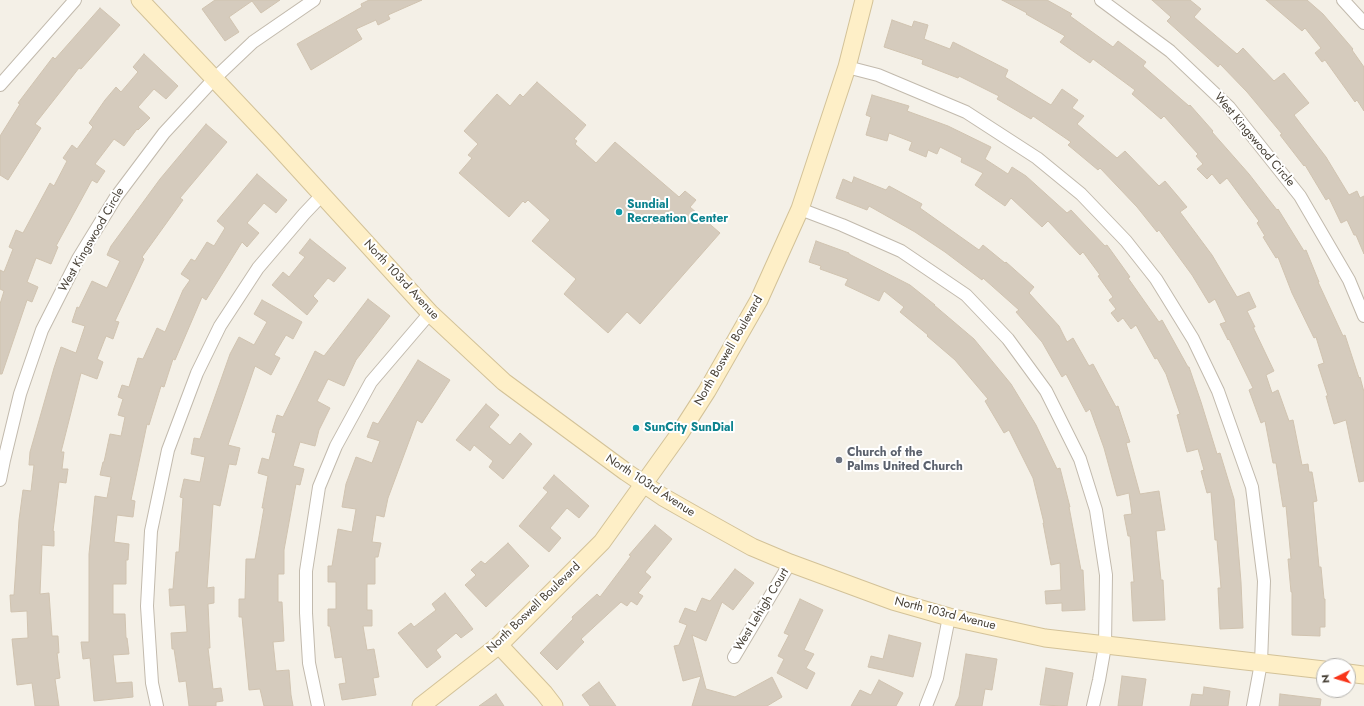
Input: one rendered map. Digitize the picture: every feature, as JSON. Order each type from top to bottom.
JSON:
[{"type":"street","points":[[0,85],[75,0]]},
{"type":"street","name":"North 103rd Avenue","points":[[140,0],[273,141],[430,313],[504,382],[620,468],[700,518],[752,547],[790,564],[893,601],[949,617],[1045,638],[1316,669]]},
{"type":"street","name":"West Kingswood Circle","points":[[0,480],[20,394],[42,330],[78,259],[116,196],[164,134],[214,79],[253,42],[314,0]]},
{"type":"street","name":"North Boswell Boulevard","points":[[421,706],[499,645],[602,542],[684,428],[726,359],[759,300],[800,209],[847,67],[864,0]]},
{"type":"street","name":"West Kingswood Circle","points":[[1101,0],[1170,51],[1229,107],[1300,196],[1349,280],[1364,316]]},
{"type":"street","points":[[1343,0],[1364,23]]},
{"type":"street","points":[[847,67],[878,75],[966,112],[1037,158],[1081,194],[1126,242],[1156,279],[1193,339],[1218,391],[1252,487],[1264,581],[1262,663],[1253,706]]},
{"type":"street","points":[[157,706],[152,683],[147,606],[151,531],[168,450],[197,372],[220,326],[258,268],[322,195]]},
{"type":"street","points":[[800,209],[842,225],[901,251],[966,295],[1008,339],[1046,391],[1080,459],[1096,510],[1106,575],[1105,646],[1093,706]]},
{"type":"street","points":[[318,706],[309,663],[306,613],[306,571],[319,487],[336,446],[371,382],[430,313]]},
{"type":"street","name":"West Lehigh Court","points":[[734,657],[790,564]]},
{"type":"street","points":[[926,706],[938,678],[949,617]]},
{"type":"street","points":[[499,645],[544,693],[554,706]]},
{"type":"building","points":[[215,0],[280,0],[261,13],[252,1],[229,17],[239,32],[225,41],[202,9]]},
{"type":"building","points":[[369,0],[422,0],[388,15],[390,19],[378,25],[376,20],[356,29],[362,39],[311,70],[297,44],[362,7],[361,4]]},
{"type":"building","points":[[1002,0],[1047,0],[1072,14],[1070,16],[1113,47],[1118,41],[1146,62],[1143,66],[1189,106],[1190,105],[1249,174],[1277,210],[1278,209],[1304,251],[1306,250],[1318,282],[1343,336],[1345,335],[1359,378],[1360,377],[1364,392],[1364,481],[1359,482],[1346,420],[1334,424],[1326,396],[1328,396],[1318,365],[1324,363],[1316,337],[1314,338],[1292,293],[1278,257],[1276,258],[1263,237],[1265,236],[1257,223],[1259,221],[1227,178],[1220,184],[1212,174],[1207,179],[1197,169],[1203,164],[1196,156],[1198,154],[1164,116],[1161,119],[1132,94],[1135,90],[1093,59],[1090,63],[1060,42],[1065,36]]},
{"type":"building","points":[[1152,0],[1190,0],[1201,9],[1194,17],[1237,54],[1243,48],[1274,81],[1284,73],[1309,103],[1294,115],[1326,157],[1349,195],[1357,191],[1360,198],[1364,196],[1364,254],[1356,235],[1354,235],[1347,220],[1341,223],[1329,198],[1326,200],[1305,165],[1304,166],[1280,135],[1282,134],[1247,92],[1220,64],[1218,67],[1167,21],[1171,17]]},
{"type":"building","points":[[1266,0],[1307,0],[1323,14],[1353,49],[1352,50],[1364,67],[1364,111],[1357,100],[1355,102],[1325,60],[1322,62],[1315,53],[1321,48],[1305,28],[1302,31]]},
{"type":"building","points":[[100,8],[120,25],[81,69],[79,68],[35,124],[41,128],[8,180],[0,175],[0,136],[20,104],[18,103],[53,57],[55,59]]},
{"type":"building","points":[[892,20],[912,27],[914,21],[928,25],[924,39],[950,49],[953,42],[1008,70],[1005,77],[1051,105],[1062,89],[1078,100],[1072,108],[1084,116],[1077,124],[1117,158],[1125,151],[1159,186],[1165,181],[1187,207],[1180,212],[1212,255],[1237,297],[1249,292],[1256,307],[1247,311],[1274,371],[1266,375],[1272,393],[1278,390],[1289,421],[1293,420],[1302,465],[1308,464],[1309,472],[1312,472],[1317,501],[1313,502],[1319,567],[1321,567],[1325,599],[1325,627],[1320,627],[1320,636],[1292,635],[1292,592],[1288,559],[1291,559],[1286,506],[1283,507],[1276,463],[1273,463],[1265,421],[1261,423],[1249,390],[1253,388],[1220,324],[1226,322],[1215,299],[1209,303],[1192,275],[1159,230],[1157,232],[1137,207],[1100,168],[1098,170],[1068,145],[1071,142],[1033,116],[1031,119],[997,99],[999,96],[959,76],[958,78],[922,64],[923,60],[884,47]]},
{"type":"building","points":[[144,54],[178,86],[166,99],[154,89],[138,107],[150,118],[138,130],[137,129],[124,146],[114,139],[95,164],[105,171],[97,183],[92,180],[56,246],[58,247],[51,264],[36,258],[27,282],[38,287],[32,302],[27,300],[2,374],[0,374],[0,304],[4,291],[0,289],[0,270],[4,272],[13,249],[9,247],[16,230],[23,233],[50,183],[54,186],[67,161],[63,158],[72,145],[77,149],[93,127],[89,123],[116,87],[121,92],[138,72],[133,67]]},
{"type":"building","name":"Sundial Recreation Center","points":[[537,82],[586,125],[574,139],[577,141],[575,144],[596,163],[615,142],[679,197],[685,191],[696,200],[690,207],[720,233],[640,324],[627,312],[608,333],[564,294],[576,279],[532,241],[550,220],[528,200],[525,203],[523,201],[509,217],[459,173],[472,158],[468,155],[478,144],[464,131],[497,94],[510,106],[520,94],[523,97]]},
{"type":"building","points":[[872,95],[909,106],[907,111],[948,126],[991,147],[985,159],[1008,174],[1012,167],[1026,176],[1067,213],[1071,210],[1105,246],[1107,245],[1159,322],[1162,320],[1189,367],[1217,454],[1220,453],[1234,499],[1241,582],[1243,628],[1220,629],[1218,588],[1221,588],[1211,492],[1207,493],[1201,471],[1204,470],[1198,449],[1187,452],[1177,415],[1180,414],[1166,374],[1157,358],[1155,359],[1136,325],[1131,329],[1123,318],[1118,322],[1111,313],[1116,309],[1109,300],[1113,297],[1098,276],[1100,275],[1083,252],[1080,255],[1048,221],[1042,227],[1011,198],[1005,206],[975,185],[983,173],[961,162],[962,158],[940,147],[937,154],[928,150],[926,157],[909,150],[912,142],[889,133],[887,141],[866,135],[871,117],[866,115]]},
{"type":"building","points":[[206,124],[227,142],[180,198],[183,200],[142,257],[144,259],[115,321],[119,322],[113,339],[106,336],[97,359],[103,362],[97,379],[81,373],[61,452],[64,452],[62,469],[68,469],[66,483],[59,482],[53,531],[54,546],[42,545],[40,594],[49,593],[52,636],[58,636],[59,653],[57,653],[60,678],[55,679],[59,706],[35,706],[32,683],[17,685],[12,639],[28,638],[27,611],[11,612],[10,595],[14,595],[19,520],[23,490],[31,491],[34,465],[29,465],[30,452],[54,368],[61,347],[76,353],[85,326],[72,322],[77,307],[79,308],[92,281],[107,288],[120,261],[107,255],[111,246],[160,179]]},
{"type":"building","points":[[257,174],[287,200],[276,213],[264,203],[247,223],[259,233],[247,247],[242,242],[206,300],[202,297],[175,360],[173,359],[164,387],[161,386],[149,425],[147,424],[131,500],[135,501],[133,517],[117,515],[114,542],[129,544],[128,560],[126,560],[126,584],[113,584],[113,614],[125,614],[126,638],[129,654],[113,655],[116,683],[132,682],[133,697],[94,701],[90,658],[83,659],[81,642],[89,642],[89,554],[95,496],[107,498],[111,477],[100,475],[110,434],[121,436],[125,417],[118,415],[123,399],[118,397],[122,385],[129,387],[138,358],[143,359],[157,328],[165,332],[183,290],[190,280],[181,274],[191,259],[195,261],[207,242],[214,246],[225,228],[217,221]]},
{"type":"building","points":[[854,177],[886,190],[889,186],[922,204],[920,208],[979,250],[983,245],[1005,263],[1006,262],[1034,287],[1029,293],[1059,326],[1067,342],[1073,338],[1089,366],[1093,364],[1116,407],[1118,406],[1130,442],[1126,443],[1140,494],[1159,491],[1165,530],[1156,531],[1161,580],[1163,580],[1165,620],[1133,621],[1131,582],[1134,582],[1130,536],[1128,536],[1124,515],[1132,514],[1129,493],[1117,496],[1104,448],[1090,409],[1086,412],[1066,374],[1062,377],[1042,342],[1016,312],[1019,310],[983,278],[982,280],[945,252],[915,232],[869,206],[867,210],[836,198],[843,179],[852,183]]},
{"type":"building","points":[[310,239],[346,268],[334,282],[328,278],[313,296],[318,301],[307,315],[272,285],[283,272],[289,277],[305,257],[299,253]]},
{"type":"building","points":[[816,241],[849,253],[910,285],[974,339],[1011,384],[1036,425],[1057,469],[1060,468],[1070,507],[1081,570],[1083,570],[1085,610],[1062,611],[1062,603],[1046,604],[1045,591],[1061,590],[1060,563],[1051,565],[1044,523],[1033,478],[1009,430],[1004,433],[985,401],[988,399],[955,360],[900,312],[904,307],[884,291],[879,301],[845,285],[848,279],[820,269],[821,266],[809,262]]},
{"type":"building","points":[[368,299],[390,316],[356,360],[344,386],[328,379],[317,401],[330,408],[319,430],[315,446],[300,442],[293,466],[304,469],[300,485],[296,484],[284,550],[284,574],[278,574],[278,602],[282,602],[284,641],[273,642],[276,671],[289,670],[293,706],[264,706],[260,689],[249,690],[242,617],[239,617],[239,599],[245,599],[246,559],[255,559],[264,508],[262,508],[268,476],[258,473],[262,458],[269,460],[276,433],[272,432],[277,415],[283,417],[315,351],[324,356]]},
{"type":"building","points":[[262,300],[302,322],[293,339],[286,335],[274,355],[280,358],[271,375],[255,366],[228,445],[240,448],[236,465],[229,464],[220,506],[213,504],[207,588],[214,587],[214,603],[208,604],[210,648],[208,648],[213,689],[221,688],[223,701],[216,702],[216,706],[189,706],[186,681],[179,682],[174,649],[172,649],[171,633],[187,632],[185,605],[170,606],[169,589],[173,589],[176,552],[179,552],[183,498],[180,497],[184,479],[200,482],[205,457],[191,454],[194,438],[200,439],[230,354],[239,337],[254,345],[267,322],[254,314]]},
{"type":"building","points":[[418,360],[450,380],[422,423],[417,420],[388,498],[384,517],[376,515],[372,542],[381,543],[378,557],[375,557],[375,584],[367,584],[367,610],[372,610],[372,626],[363,626],[367,650],[374,649],[379,677],[373,678],[376,695],[342,700],[339,684],[346,683],[342,657],[335,658],[330,626],[328,626],[328,609],[336,609],[336,582],[328,582],[328,566],[332,566],[338,529],[352,532],[356,509],[342,507],[346,484],[356,457],[372,463],[380,441],[367,437],[373,422],[378,424]]},
{"type":"building","points":[[486,404],[499,415],[489,427],[510,445],[520,433],[532,444],[503,479],[489,467],[493,461],[474,445],[470,451],[456,440]]},
{"type":"building","points":[[554,475],[589,506],[579,518],[567,508],[550,528],[561,538],[549,552],[519,526],[548,492],[543,488]]},
{"type":"building","points":[[655,525],[672,539],[645,572],[651,577],[638,593],[643,596],[637,605],[631,601],[627,606],[621,602],[581,639],[584,642],[557,670],[540,653],[573,619],[572,617],[597,594],[600,597],[631,556],[629,555]]},
{"type":"building","points":[[508,543],[529,566],[486,607],[465,585],[476,575],[471,570],[481,561],[485,564]]},
{"type":"building","points":[[735,569],[754,583],[733,610],[722,602],[706,641],[692,635],[706,689],[735,697],[772,677],[782,697],[767,706],[692,706],[701,676],[683,681],[674,646],[679,645],[687,625],[679,622],[685,608],[696,612],[702,598],[710,601]]},
{"type":"building","points":[[445,593],[473,629],[461,638],[456,633],[436,650],[441,657],[427,668],[398,633],[411,623],[414,627],[436,610],[432,604]]},
{"type":"building","points":[[800,599],[823,610],[804,650],[814,654],[806,668],[815,673],[807,689],[777,673],[784,659],[778,656],[789,635],[784,633]]},
{"type":"building","points":[[889,635],[921,643],[913,677],[868,667],[871,656],[883,659]]},
{"type":"building","points":[[966,654],[997,659],[992,690],[985,689],[982,706],[955,706],[959,697]]},
{"type":"building","points":[[1046,668],[1073,673],[1067,706],[1040,705]]},
{"type":"building","points":[[1122,676],[1146,679],[1142,706],[1118,706]]},
{"type":"building","points":[[879,680],[903,693],[896,706],[851,706],[860,690],[871,695]]},
{"type":"building","points":[[599,682],[616,706],[590,706],[582,695]]},
{"type":"building","points":[[1204,687],[1230,691],[1228,706],[1190,706],[1192,694],[1203,695]]},
{"type":"building","points":[[496,694],[504,706],[479,706]]},
{"type":"building","points":[[1280,694],[1321,699],[1320,706],[1279,706]]},
{"type":"place","name":"Sundial Recreation Center","points":[[619,212]]},
{"type":"place","name":"SunCity SunDial","points":[[636,428]]},
{"type":"place","name":"Church of the Palms United Church","points":[[839,460]]}]
